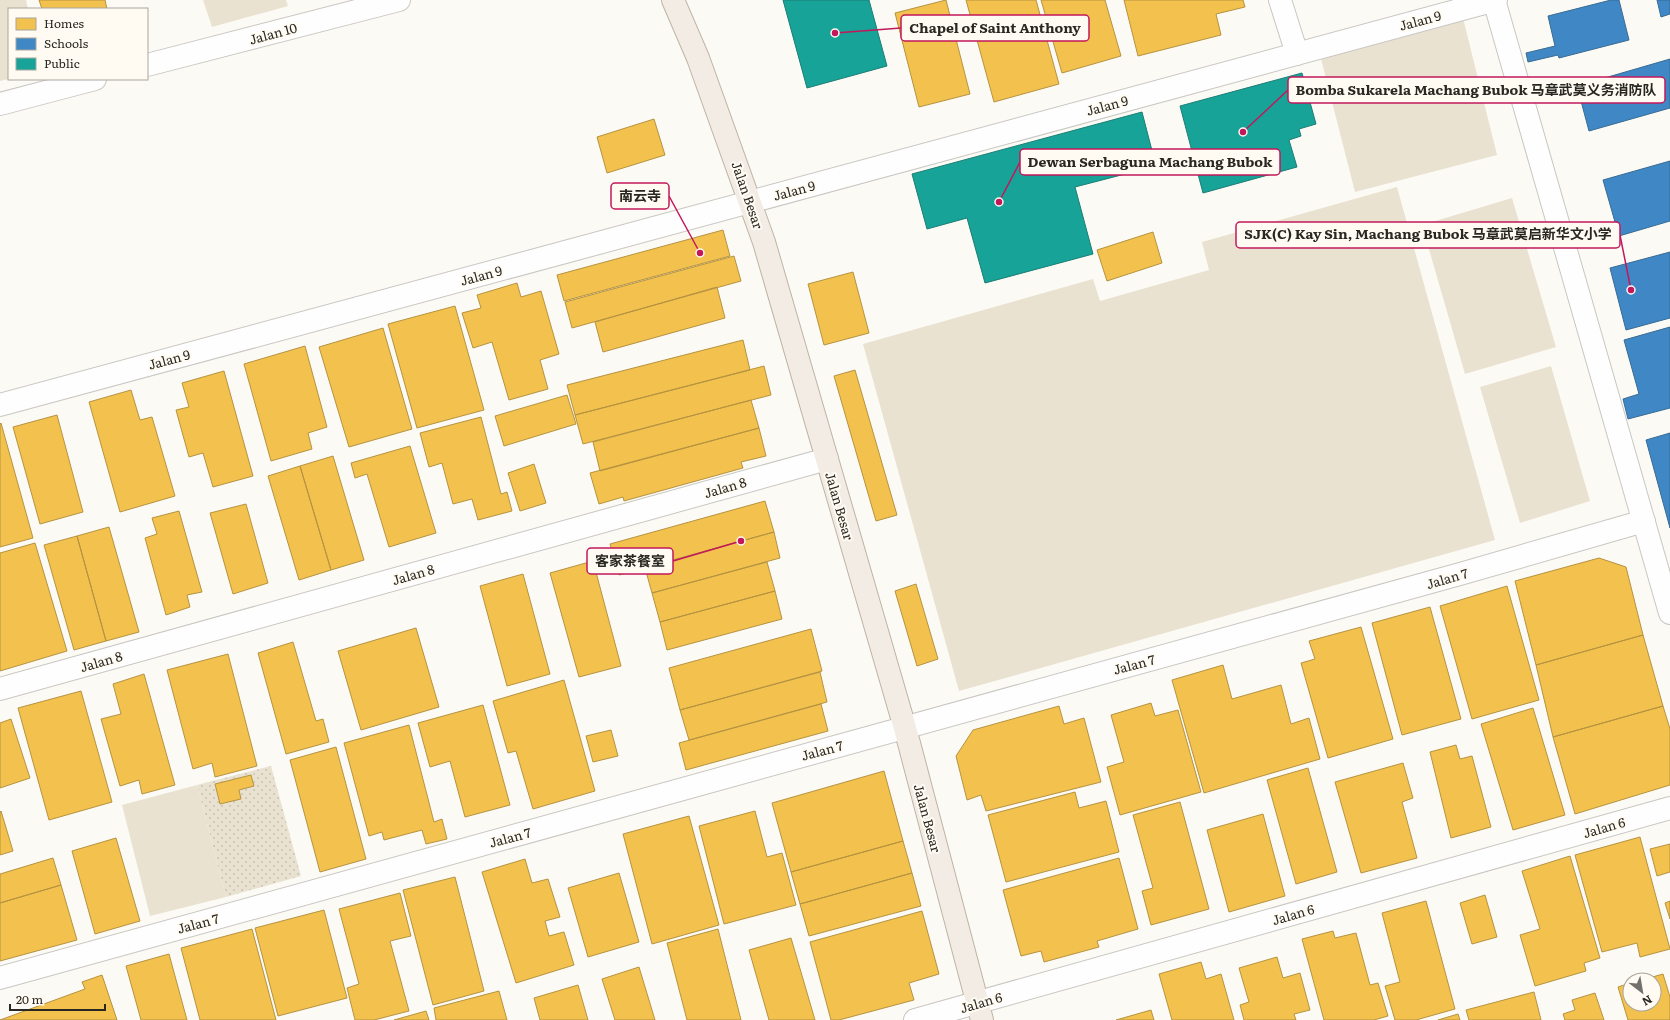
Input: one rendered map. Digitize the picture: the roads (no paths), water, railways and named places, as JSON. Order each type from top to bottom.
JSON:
[{"type":"main road","name":"Jalan Besar","points":[[673,0],[698,58],[751,202],[764,242],[905,728],[980,1011]]},
{"type":"street","name":"Jalan 10","points":[[148,66],[399,0]]},
{"type":"street","points":[[1280,0],[1296,54]]},
{"type":"street","name":"Jalan 9","points":[[0,405],[1495,0]]},
{"type":"street","points":[[1495,0],[1670,612]]},
{"type":"street","points":[[0,104],[91,80]]},
{"type":"street","name":"Jalan 8","points":[[0,689],[827,459]]},
{"type":"street","name":"Jalan 7","points":[[0,978],[1460,574],[1644,521]]},
{"type":"street","name":"Jalan 6","points":[[915,1020],[980,1011],[1670,808]]},
{"type":"place","name":"Chapel of Saint Anthony","points":[[835,33]]},
{"type":"place","name":"Bomba Sukarela Machang Bubok 马章武莫义务消防队","points":[[1243,132]]},
{"type":"place","name":"Dewan Serbaguna Machang Bubok","points":[[999,202]]},
{"type":"place","name":"南云寺","points":[[700,253]]},
{"type":"place","name":"SJK(C) Kay Sin, Machang Bubok 马章武莫启新华文小学","points":[[1631,290]]},
{"type":"place","name":"客家茶餐室","points":[[741,541]]}]
